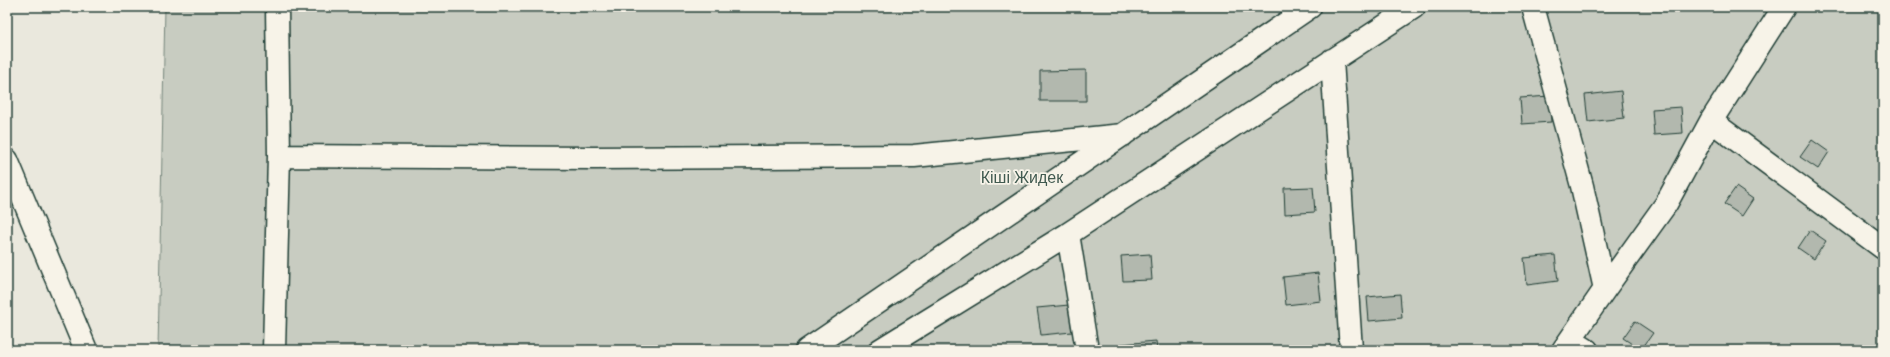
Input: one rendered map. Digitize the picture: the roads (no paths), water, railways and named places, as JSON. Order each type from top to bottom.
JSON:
[{"type":"street","points":[[274,350],[279,156],[278,7]]},
{"type":"street","points":[[807,350],[1310,7]]},
{"type":"street","points":[[880,350],[1068,234],[1414,7]]},
{"type":"street","points":[[1533,7],[1582,186],[1605,288]]},
{"type":"street","points":[[1574,347],[1605,288],[1666,204],[1711,121],[1784,7]]},
{"type":"street","points":[[1332,60],[1351,350]]},
{"type":"street","points":[[1711,121],[1883,248]]},
{"type":"street","points":[[279,156],[593,158],[914,156],[1123,135]]},
{"type":"street","points":[[7,160],[86,350]]},
{"type":"street","points":[[1068,234],[1087,350]]},
{"type":"park label","name":"Кіші Жидек","points":[[1022,178]]}]
